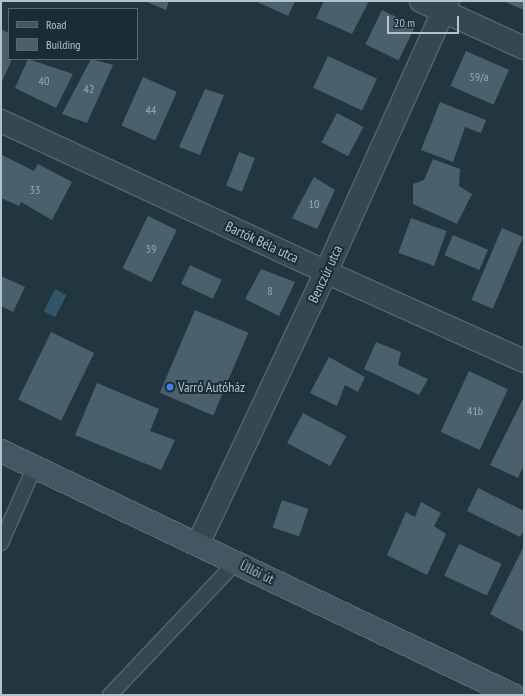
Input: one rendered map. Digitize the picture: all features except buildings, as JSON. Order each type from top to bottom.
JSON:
[{"type":"main road","name":"Üllői út","points":[[1,451],[513,695]]},
{"type":"street","points":[[421,1],[446,6],[524,48]]},
{"type":"street","name":"Benczúr utca","points":[[198,544],[326,272],[446,6]]},
{"type":"street","name":"Bartók Béla utca","points":[[1,121],[326,272],[524,361]]},
{"type":"lane","points":[[1,543],[35,466]]},
{"type":"lane","points":[[110,695],[236,562]]},
{"type":"water","points":[[55,289],[67,295],[55,317],[44,311]]},
{"type":"place","name":"Varró Autóház","points":[[170,387]]}]
